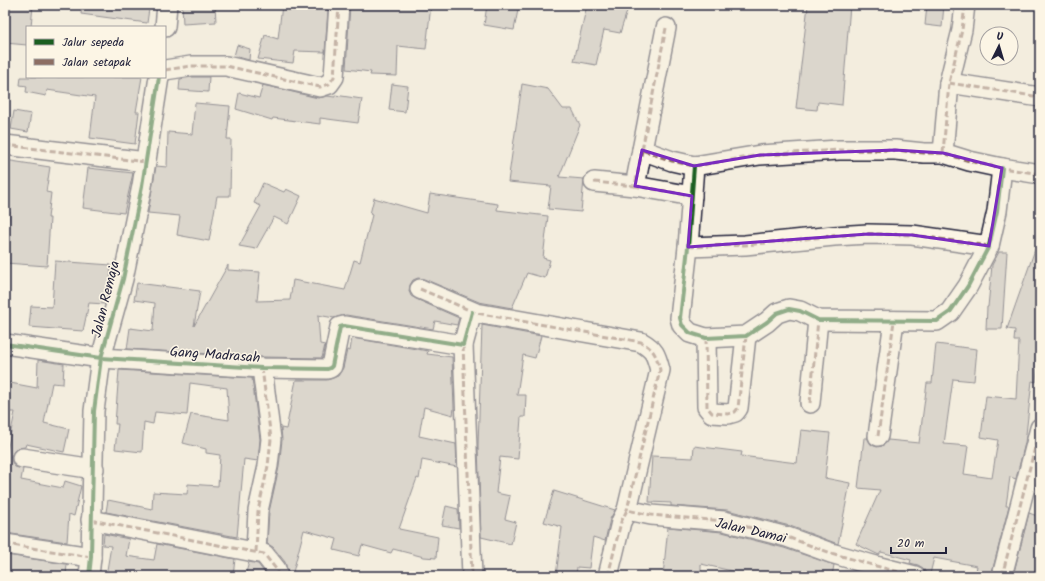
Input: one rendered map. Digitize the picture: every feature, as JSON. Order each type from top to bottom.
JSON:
[{"type":"street","points":[[165,26],[168,5]]},
{"type":"street","points":[[166,70],[192,66],[226,66],[320,87],[329,84],[334,77],[339,5]]},
{"type":"street","points":[[943,153],[949,83],[962,30],[965,5]]},
{"type":"street","points":[[635,186],[666,28]]},
{"type":"street","name":"Jalan Remaja","points":[[89,576],[94,469],[94,412],[101,358],[123,279],[142,186],[159,78]]},
{"type":"street","points":[[949,83],[1040,97]]},
{"type":"street","points":[[5,145],[146,162]]},
{"type":"street","points":[[642,150],[672,161],[694,166],[760,155],[838,150],[895,150],[943,153],[969,161],[1040,174]]},
{"type":"street","points":[[694,166],[688,247],[680,318],[682,326],[690,333],[706,338],[746,336],[767,322],[777,313],[788,309],[800,311],[818,320],[937,321],[950,312],[968,286],[989,246],[997,211],[1002,168]]},
{"type":"street","points":[[594,182],[635,186],[692,196]]},
{"type":"street","points":[[688,247],[745,245],[868,234],[912,235],[989,246]]},
{"type":"street","points":[[420,289],[472,312],[642,342],[652,348],[660,370],[627,510],[622,522],[608,576]]},
{"type":"street","points":[[472,312],[463,344],[472,576]]},
{"type":"street","points":[[810,403],[818,320]]},
{"type":"street","points":[[878,436],[894,321]]},
{"type":"street","name":"Gang Madrasah","points":[[5,344],[101,358],[262,368],[327,369],[332,366],[339,329],[340,327],[344,326],[463,344]]},
{"type":"street","points":[[706,338],[706,407],[712,413],[728,414],[735,412],[738,408],[746,336]]},
{"type":"street","points":[[256,552],[258,511],[268,466],[271,439],[262,368]]},
{"type":"street","points":[[1002,576],[1040,428]]},
{"type":"street","points":[[22,458],[94,469]]},
{"type":"street","name":"Jalan Damai","points":[[627,510],[651,515],[724,521],[787,537],[831,553],[916,576]]},
{"type":"street","points":[[91,520],[264,554],[276,569],[278,576]]},
{"type":"street","points":[[5,544],[91,556]]},
{"type":"highlighted area","points":[[642,150],[694,166],[760,155],[895,150],[943,153],[1002,168],[989,246],[912,235],[868,234],[688,247],[692,196],[635,186]]},
{"type":"building","points":[[5,5],[33,5],[31,26],[26,26],[26,45],[5,43]]},
{"type":"building","points":[[82,5],[118,5],[149,9],[147,23],[81,14]]},
{"type":"building","points":[[182,5],[215,5],[216,22],[183,24]]},
{"type":"building","points":[[282,5],[302,5],[302,7],[328,9],[325,52],[295,51],[293,63],[258,59],[265,35],[278,39]]},
{"type":"building","points":[[350,5],[431,5],[426,49],[398,46],[397,76],[370,75],[371,72],[346,69]]},
{"type":"building","points":[[487,5],[519,5],[514,30],[484,25]]},
{"type":"building","points":[[587,5],[629,5],[620,33],[604,30],[596,65],[574,61]]},
{"type":"building","points":[[808,5],[850,5],[842,105],[818,102],[817,110],[796,108]]},
{"type":"building","points":[[927,5],[944,5],[942,27],[925,25]]},
{"type":"building","points":[[237,45],[250,49],[249,60],[234,56]]},
{"type":"building","points":[[21,77],[142,78],[136,112],[139,112],[135,144],[90,138],[95,97],[47,90],[46,96],[26,92],[27,86],[20,85]]},
{"type":"building","points":[[209,77],[208,92],[179,90],[180,79]]},
{"type":"building","points":[[392,84],[408,86],[405,112],[389,110]]},
{"type":"building","points":[[522,84],[548,89],[563,109],[572,109],[580,125],[559,177],[584,179],[581,212],[548,209],[551,186],[508,182]]},
{"type":"building","points":[[263,85],[318,98],[327,96],[335,97],[335,95],[362,99],[358,123],[320,118],[320,124],[273,118],[272,120],[236,109],[239,93],[259,98]]},
{"type":"building","points":[[195,103],[230,106],[227,139],[231,139],[230,196],[217,196],[209,241],[177,235],[180,216],[148,213],[156,166],[167,167],[168,132],[192,134]]},
{"type":"building","points":[[14,111],[31,114],[28,132],[11,129]]},
{"type":"building","points":[[5,160],[50,167],[46,192],[51,193],[48,218],[50,218],[47,266],[5,263],[5,244],[7,244],[10,212],[5,211]]},
{"type":"building","points":[[88,168],[133,173],[124,213],[83,208]]},
{"type":"building","points":[[263,183],[284,192],[286,189],[301,196],[288,224],[274,217],[256,249],[239,246],[261,206],[254,203]]},
{"type":"building","points":[[430,194],[498,204],[497,210],[548,216],[543,258],[550,260],[545,278],[527,273],[512,308],[479,302],[424,279],[418,278],[413,280],[410,285],[409,291],[411,296],[459,318],[457,325],[435,321],[433,329],[346,315],[334,318],[318,315],[320,344],[325,345],[322,358],[262,357],[127,349],[130,328],[153,331],[155,303],[134,300],[137,283],[200,291],[194,326],[228,265],[228,270],[260,272],[257,301],[290,300],[293,280],[345,290],[354,260],[360,262],[372,215],[370,214],[374,198],[427,213]]},
{"type":"building","points":[[1038,241],[1040,242],[1040,369],[1037,369],[1036,382],[1032,381],[1025,443],[1016,479],[1010,477],[1006,506],[1009,506],[991,576],[975,576],[977,566],[934,558],[930,574],[926,573],[923,568],[918,565],[910,563],[911,560],[881,552],[879,555],[856,544],[880,490],[858,488],[864,438],[868,438],[871,444],[877,447],[882,446],[888,440],[919,443],[927,383],[932,383],[936,344],[977,349],[974,381],[953,379],[944,444],[968,446],[964,474],[992,478],[998,440],[981,437],[986,396],[1016,399],[1019,341],[1014,341],[1015,330],[1007,329]]},
{"type":"building","points":[[999,252],[1007,252],[1002,329],[986,329],[992,265]]},
{"type":"building","points":[[55,261],[111,265],[110,285],[105,304],[89,303],[83,331],[29,327],[31,306],[52,307]]},
{"type":"building","points":[[482,325],[541,336],[535,358],[523,355],[517,395],[526,395],[525,417],[521,417],[518,459],[500,457],[496,493],[510,496],[505,519],[516,522],[511,544],[481,537],[478,446]]},
{"type":"building","points":[[352,338],[428,351],[427,354],[452,357],[453,415],[424,407],[419,436],[456,444],[457,467],[422,460],[419,479],[417,478],[399,529],[438,537],[436,558],[424,557],[393,549],[391,553],[362,545],[359,556],[334,550],[337,539],[304,530],[292,576],[289,576],[285,562],[273,547],[267,544],[269,512],[279,467],[282,440],[281,428],[286,429],[296,380],[327,380],[338,376],[343,368],[347,350],[350,351]]},
{"type":"building","points":[[38,360],[64,364],[63,384],[52,383],[44,423],[69,429],[64,452],[26,444],[25,447],[18,448],[14,451],[11,456],[15,467],[23,469],[21,480],[63,488],[65,481],[81,486],[74,516],[69,514],[67,542],[5,533],[5,461],[15,412],[5,412],[5,382],[37,388]]},
{"type":"building","points":[[119,370],[252,378],[260,439],[258,461],[244,459],[237,537],[106,512],[108,500],[152,509],[153,492],[187,494],[188,484],[218,486],[220,455],[206,453],[206,449],[183,443],[191,414],[229,420],[227,388],[190,383],[187,415],[155,412],[153,424],[144,422],[142,452],[115,449],[118,424],[115,424]]},
{"type":"building","points":[[801,430],[830,433],[825,478],[850,483],[838,544],[790,526],[727,510],[671,506],[671,503],[649,502],[652,456],[693,458],[694,446],[742,452],[741,456],[797,463]]},
{"type":"building","points":[[554,491],[615,510],[610,519],[605,541],[593,537],[589,568],[577,567],[576,576],[556,576],[562,527],[544,522]]},
{"type":"building","points":[[446,506],[458,509],[459,528],[442,525]]},
{"type":"building","points":[[1029,513],[1040,517],[1040,576],[1013,576]]},
{"type":"building","points":[[668,527],[722,532],[784,548],[834,565],[832,576],[731,576],[732,571],[701,564],[701,576],[663,576]]},
{"type":"building","points":[[104,534],[129,539],[126,556],[154,560],[157,544],[235,559],[233,576],[106,576],[111,546],[103,545]]},
{"type":"building","points":[[7,555],[67,564],[66,576],[5,576]]},
{"type":"building","points":[[249,562],[258,564],[267,576],[245,576]]},
{"type":"marked path","points":[[166,70],[191,66],[226,66],[320,87],[329,84],[334,77],[339,5]]},
{"type":"marked path","points":[[943,153],[949,83],[962,30],[965,5]]},
{"type":"marked path","points":[[666,28],[642,150],[672,161],[694,166],[760,155],[839,150],[895,150],[943,153],[969,161],[1040,174]]},
{"type":"marked path","points":[[949,83],[1040,97]]},
{"type":"marked path","points":[[5,145],[146,162]]},
{"type":"marked path","points":[[642,150],[635,186],[692,196]]},
{"type":"marked path","points":[[594,182],[635,186]]},
{"type":"marked path","points":[[688,247],[745,245],[868,234],[912,235],[989,246]]},
{"type":"marked path","points":[[420,289],[476,313],[641,342],[652,350],[660,370],[627,510]]},
{"type":"marked path","points":[[810,403],[818,320]]},
{"type":"marked path","points":[[878,436],[894,321]]},
{"type":"marked path","points":[[706,338],[707,407],[712,413],[728,414],[735,412],[738,408],[746,336]]},
{"type":"marked path","points":[[463,345],[472,576]]},
{"type":"marked path","points":[[256,552],[258,511],[268,466],[271,439],[262,368]]},
{"type":"marked path","points":[[1002,576],[1040,428]]},
{"type":"marked path","points":[[608,576],[621,522],[627,510],[651,515],[724,521],[787,537],[831,553],[915,576]]},
{"type":"marked path","points":[[91,520],[264,554],[276,569],[278,576]]},
{"type":"marked path","points":[[5,544],[91,557]]},
{"type":"cycle path","points":[[89,576],[91,557],[94,411],[101,358],[123,279],[142,186],[159,78]]},
{"type":"cycle path","points":[[694,166],[688,247],[680,318],[682,325],[690,333],[706,338],[746,336],[767,322],[777,313],[789,309],[800,311],[818,320],[937,321],[950,312],[968,286],[989,246],[997,211],[1002,168]]},
{"type":"cycle path","points":[[5,344],[101,358],[262,368],[327,369],[332,366],[340,327],[344,326],[463,345],[472,312]]}]
